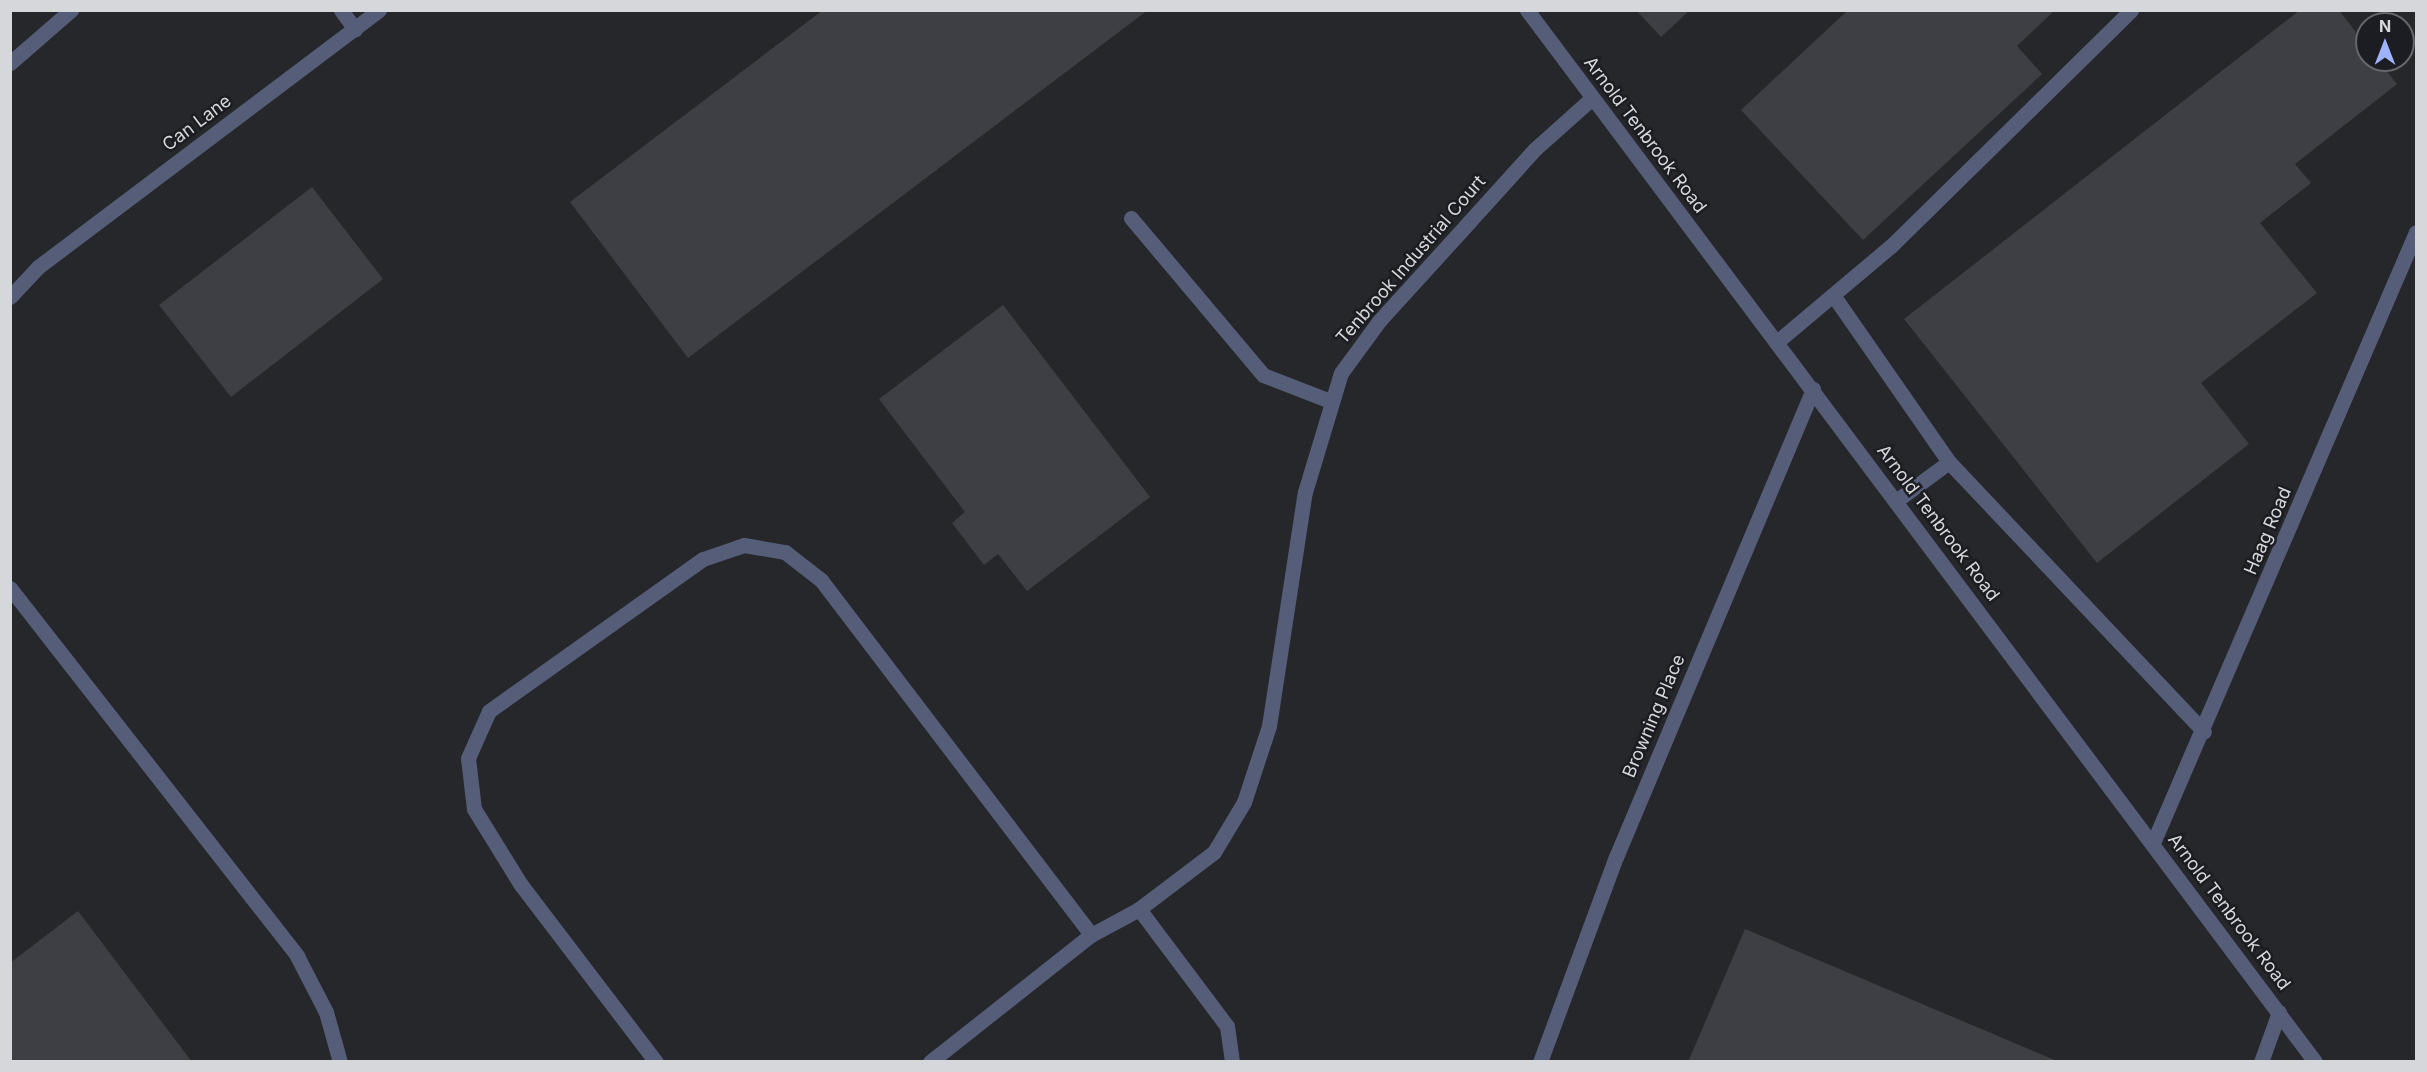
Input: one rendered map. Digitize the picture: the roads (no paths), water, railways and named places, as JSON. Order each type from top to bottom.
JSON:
[{"type":"street","points":[[10,63],[71,10]]},
{"type":"street","points":[[341,10],[355,29]]},
{"type":"street","name":"Can Lane","points":[[10,297],[38,267],[379,10]]},
{"type":"street","name":"Arnold Tenbrook Road","points":[[1527,10],[1814,389],[2315,1062]]},
{"type":"street","points":[[1778,341],[1891,246],[2131,10]]},
{"type":"street","name":"Tenbrook Industrial Court","points":[[930,1062],[1091,935],[1139,909],[1214,852],[1244,802],[1269,726],[1305,492],[1330,401],[1341,373],[1379,321],[1535,149],[1592,98]]},
{"type":"street","points":[[1131,218],[1263,375],[1330,401]]},
{"type":"street","name":"Haag Road","points":[[2153,843],[2204,732],[2416,232]]},
{"type":"street","points":[[1833,295],[1949,462],[2204,732]]},
{"type":"street","name":"Browning Place","points":[[1540,1062],[1616,857],[1814,389]]},
{"type":"street","points":[[1896,501],[1949,462]]},
{"type":"street","points":[[657,1062],[521,885],[474,809],[468,758],[489,711],[703,558],[744,545],[785,552],[821,580],[1091,935]]},
{"type":"street","points":[[10,588],[297,956],[326,1012],[339,1062]]},
{"type":"street","points":[[1139,909],[1205,990],[1227,1026],[1232,1062]]},
{"type":"street","points":[[2261,1062],[2279,1012]]}]
